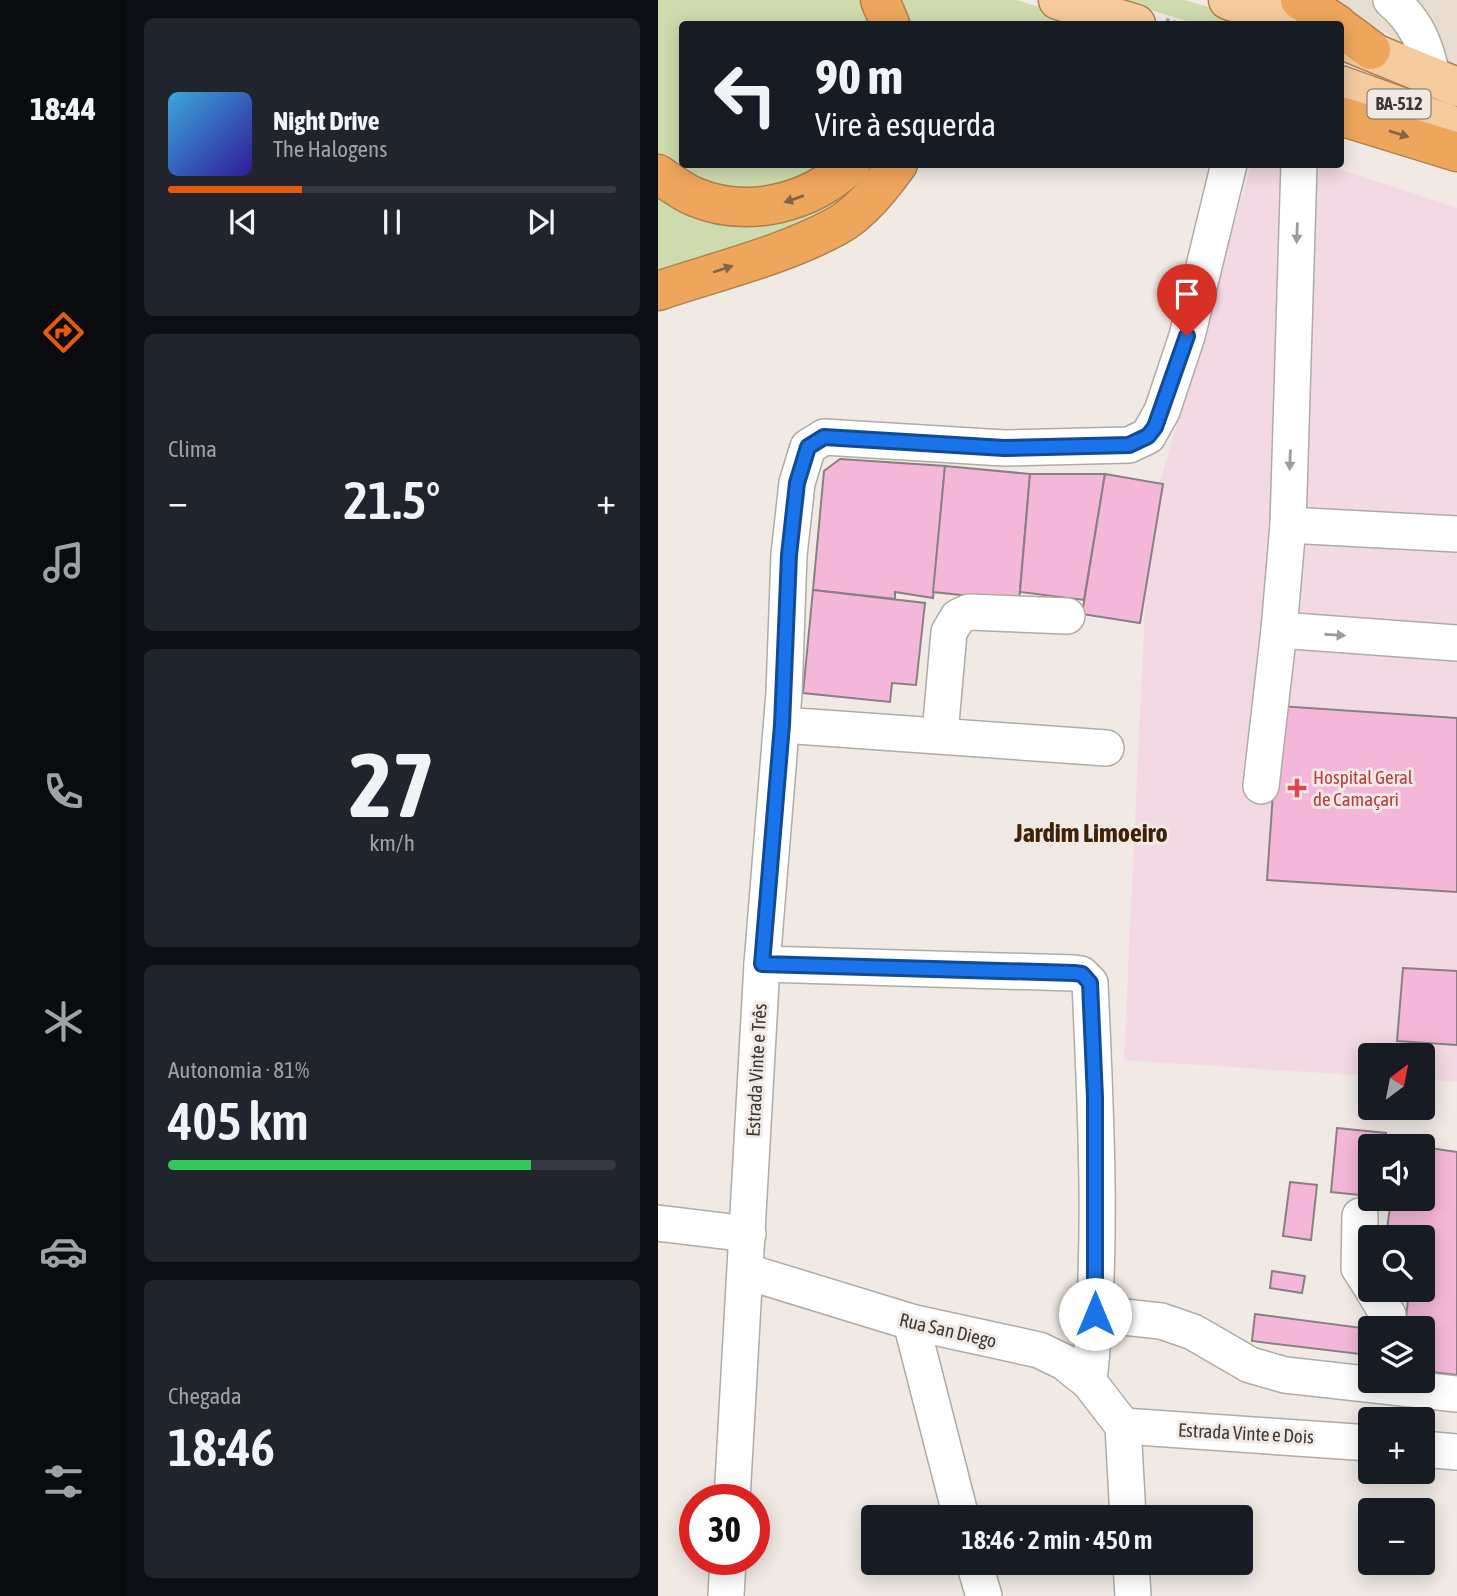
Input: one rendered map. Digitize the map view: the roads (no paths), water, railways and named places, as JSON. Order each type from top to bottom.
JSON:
[{"type":"highway","points":[[880,0],[889,21]]},
{"type":"highway","points":[[1300,0],[1331,21]]},
{"type":"highway","points":[[1344,117],[1457,152]]},
{"type":"highway","points":[[658,174],[695,197],[735,207],[780,204],[817,191],[846,168]]},
{"type":"highway","points":[[658,291],[788,247],[839,225],[881,187],[895,168]]},
{"type":"main road","points":[[1058,0],[1126,21]]},
{"type":"main road","points":[[1228,0],[1289,21]]},
{"type":"main road","name":"BA-512","points":[[1356,44],[1444,82]]},
{"type":"main road","name":"BA-512","points":[[1344,86],[1457,127]]},
{"type":"street","points":[[1391,0],[1414,23],[1444,82]]},
{"type":"street","name":"Estrada Vinte e Três","points":[[733,1484],[747,1272],[762,964],[782,725],[789,555],[797,483],[808,447],[824,437],[1004,448],[1129,445],[1148,436],[1162,411],[1187,336],[1227,168]]},
{"type":"street","points":[[1261,786],[1288,525],[1299,168]]},
{"type":"street","points":[[1288,525],[1457,534]]},
{"type":"street","points":[[940,734],[949,632],[958,617],[970,612],[1067,616]]},
{"type":"street","points":[[1279,630],[1457,643]]},
{"type":"street","points":[[782,725],[940,734],[1106,748]]},
{"type":"street","points":[[762,964],[1074,973],[1086,977],[1090,983],[1095,1098],[1095,1314],[1088,1382]]},
{"type":"street","points":[[1360,1216],[1360,1225]]},
{"type":"street","points":[[658,1223],[748,1234]]},
{"type":"street","name":"Rua San Diego","points":[[747,1272],[911,1322],[1039,1350],[1064,1362],[1088,1382],[1123,1426]]},
{"type":"street","points":[[1095,1314],[1161,1321],[1193,1332],[1250,1365],[1285,1375],[1358,1381]]},
{"type":"street","points":[[911,1322],[958,1505]]},
{"type":"street","points":[[1435,1391],[1457,1394]]},
{"type":"street","points":[[1123,1426],[1127,1505]]},
{"type":"street","name":"Estrada Vinte e Dois","points":[[1123,1426],[1358,1442]]},
{"type":"street","points":[[1435,1450],[1457,1452]]},
{"type":"street","points":[[726,1596],[728,1575]]},
{"type":"street","points":[[978,1575],[984,1596]]},
{"type":"street","points":[[1131,1575],[1133,1596]]},
{"type":"place","name":"Hospital Geral de Camaçari","points":[[1297,788]]},
{"type":"district","name":"Jardim Limoeiro","points":[[1091,833]]}]
